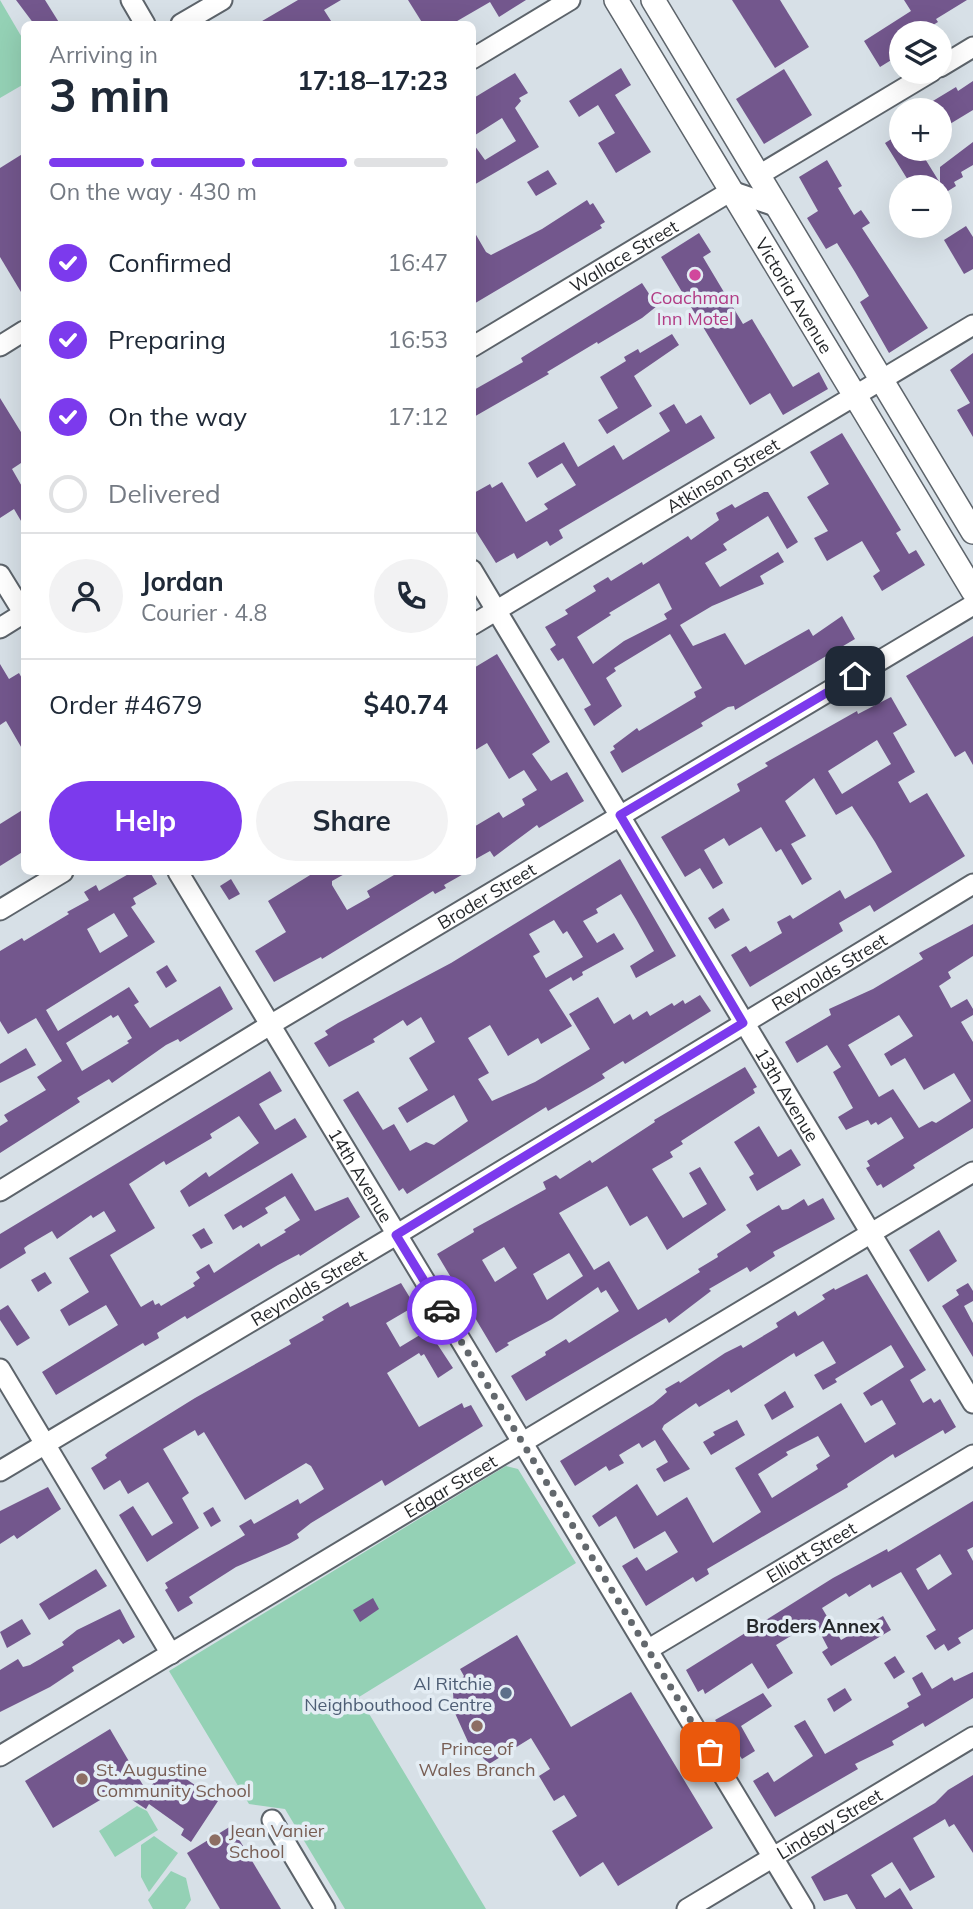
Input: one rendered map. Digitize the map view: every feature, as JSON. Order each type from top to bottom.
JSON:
[{"type":"main road","name":"Victoria Avenue","points":[[616,0],[973,591]]},
{"type":"main road","name":"Victoria Avenue","points":[[653,0],[973,531]]},
{"type":"street","points":[[131,0],[143,21]]},
{"type":"street","points":[[186,21],[222,0]]},
{"type":"street","points":[[476,57],[570,0]]},
{"type":"street","points":[[952,60],[973,47]]},
{"type":"street","points":[[759,175],[911,84]]},
{"type":"street","points":[[731,191],[778,207]]},
{"type":"street","name":"Wallace Street","points":[[476,345],[731,191]]},
{"type":"street","name":"Atkinson Street","points":[[476,623],[973,325]]},
{"type":"street","points":[[0,345],[21,333]]},
{"type":"street","points":[[0,575],[21,608]]},
{"type":"street","name":"13th Avenue","points":[[476,576],[973,1402]]},
{"type":"street","name":"Broder Street","points":[[0,1191],[270,1025],[973,605]]},
{"type":"street","points":[[0,628],[21,615]]},
{"type":"street","points":[[0,909],[57,875]]},
{"type":"street","name":"14th Avenue","points":[[180,875],[804,1909]]},
{"type":"street","name":"Reynolds Street","points":[[0,1471],[396,1235],[973,884]]},
{"type":"street","name":"Edgar Street","points":[[0,1756],[973,1172]]},
{"type":"street","points":[[0,1369],[172,1654]]},
{"type":"street","name":"Elliott Street","points":[[649,1650],[973,1455]]},
{"type":"street","name":"Lindsay Street","points":[[687,1909],[973,1737]]},
{"type":"street","points":[[272,1820],[325,1909]]},
{"type":"green space","points":[[0,0],[21,36],[21,86],[0,98]]},
{"type":"green space","points":[[506,1466],[518,1469],[576,1563],[359,1697],[486,1909],[345,1909],[285,1809],[249,1804],[169,1671]]},
{"type":"green space","points":[[137,1806],[147,1811],[158,1830],[115,1857],[99,1831]]},
{"type":"green space","points":[[154,1836],[178,1853],[149,1892],[141,1877],[141,1845]]},
{"type":"green space","points":[[171,1871],[186,1878],[191,1900],[185,1909],[153,1909],[148,1900]]},
{"type":"building","points":[[16,0],[45,0],[58,21],[32,21]]},
{"type":"building","points":[[298,0],[341,0],[324,10],[331,21],[262,21]]},
{"type":"building","points":[[408,0],[526,0],[499,17],[490,2],[457,21],[421,21]]},
{"type":"building","points":[[732,0],[780,0],[809,47],[775,68]]},
{"type":"building","points":[[904,0],[967,0],[936,19],[937,21],[895,21],[911,11]]},
{"type":"building","points":[[889,25],[889,61],[880,67],[864,41]]},
{"type":"building","points":[[621,68],[631,85],[615,95],[651,152],[616,173],[598,143],[615,133],[598,105],[579,117],[569,101]]},
{"type":"building","points":[[784,69],[812,115],[764,144],[736,99]]},
{"type":"building","points":[[515,73],[528,93],[519,98],[521,101],[515,108],[539,147],[476,184],[476,148],[485,160],[516,141],[502,118],[476,134],[476,97]]},
{"type":"building","points":[[973,81],[973,110],[952,123],[952,98],[938,98],[956,87],[958,91]]},
{"type":"building","points":[[973,142],[973,165],[961,172],[963,177],[954,182],[956,186],[952,188],[952,175],[940,175],[940,167],[952,161],[952,158]]},
{"type":"building","points":[[21,155],[21,292],[0,257],[0,168]]},
{"type":"building","points":[[827,160],[842,186],[838,188],[854,215],[861,210],[870,223],[862,228],[928,328],[889,353],[860,302],[869,296],[855,272],[837,243],[826,249],[807,218],[818,211],[799,177]]},
{"type":"building","points":[[896,161],[926,161],[935,175],[905,175]]},
{"type":"building","points":[[548,170],[557,184],[536,196],[527,182]]},
{"type":"building","points":[[587,200],[590,205],[593,203],[605,222],[600,225],[602,228],[476,303],[476,235],[486,252],[491,255],[542,229]]},
{"type":"building","points":[[966,226],[973,237],[973,269],[964,274],[944,240],[952,238],[952,235]]},
{"type":"building","points":[[699,233],[711,252],[703,257],[743,324],[752,319],[793,387],[819,372],[828,389],[783,415],[770,393],[750,405],[661,257]]},
{"type":"building","points":[[642,283],[657,306],[642,318],[598,344],[597,342],[547,372],[549,374],[476,416],[476,389],[523,362],[521,358]]},
{"type":"building","points":[[672,334],[679,345],[634,376],[652,406],[607,434],[598,420],[618,408],[600,377],[626,361],[624,357],[638,349],[640,353]]},
{"type":"building","points":[[973,353],[973,437],[957,410],[970,403],[950,370]]},
{"type":"building","points":[[0,398],[21,432],[21,463],[12,469],[21,485],[21,521],[14,509],[0,518]]},
{"type":"building","points":[[674,404],[686,424],[701,415],[715,438],[559,530],[563,538],[550,546],[547,541],[517,559],[514,553],[496,563],[476,531],[476,492],[490,484],[492,488],[502,482],[526,522],[548,509],[544,504],[576,485],[562,463],[537,478],[528,463],[564,442],[578,467],[614,445],[623,460],[670,431],[659,413]]},
{"type":"building","points":[[842,433],[901,530],[896,533],[909,554],[916,550],[925,565],[882,591],[873,576],[880,571],[862,541],[827,561],[814,538],[828,531],[807,497],[829,484],[810,452]]},
{"type":"building","points":[[768,492],[798,542],[787,549],[768,516],[723,544],[727,550],[705,563],[720,587],[778,552],[784,562],[760,576],[764,584],[712,606],[680,625],[693,646],[725,633],[745,665],[809,629],[813,636],[842,616],[855,639],[735,710],[734,706],[728,707],[701,723],[703,726],[622,773],[610,752],[615,749],[613,746],[637,728],[639,731],[696,697],[694,692],[702,688],[670,634],[614,668],[616,671],[606,678],[622,706],[594,726],[584,709],[591,705],[563,658],[558,661],[550,649],[556,645],[545,627],[568,614],[565,610],[596,591],[593,586],[608,577],[611,581],[642,562],[643,565],[688,536],[691,540],[719,520],[716,513],[732,504],[735,508]],"holes":[[[659,583],[672,609],[664,614],[667,619],[624,641],[593,664],[577,637],[611,615],[609,613]]]},
{"type":"building","points":[[973,636],[973,765],[965,751],[955,757],[906,676]]},
{"type":"building","points":[[497,654],[550,742],[532,754],[551,781],[567,772],[584,801],[539,828],[537,825],[494,857],[490,851],[476,859],[476,826],[499,812],[503,818],[525,805],[522,799],[537,790],[524,770],[509,779],[487,743],[476,750],[476,667]]},
{"type":"building","points":[[0,664],[9,679],[19,673],[21,677],[21,747],[6,721],[0,725]]},
{"type":"building","points":[[891,697],[907,725],[893,733],[915,772],[898,782],[910,803],[927,793],[965,856],[874,912],[870,905],[839,923],[843,931],[750,987],[731,955],[746,946],[750,952],[782,933],[777,922],[790,915],[793,919],[840,890],[845,899],[892,872],[875,842],[852,806],[836,815],[814,778],[785,801],[806,836],[791,844],[812,879],[802,885],[781,849],[776,852],[761,827],[729,846],[724,838],[704,850],[723,883],[713,889],[700,868],[685,877],[661,837],[740,791],[737,784],[768,766],[765,763],[857,711],[858,714]],"holes":[[[877,740],[891,764],[842,794],[828,771]]]},
{"type":"building","points":[[21,811],[21,853],[0,866],[0,824]]},
{"type":"building","points":[[620,859],[676,956],[636,978],[630,966],[654,951],[636,919],[621,894],[596,909],[598,913],[583,921],[597,943],[614,933],[624,949],[582,972],[583,975],[573,981],[571,977],[549,990],[572,1026],[541,1044],[538,1038],[508,1056],[490,1025],[468,1038],[489,1073],[478,1079],[492,1101],[535,1082],[590,1049],[569,1014],[598,997],[614,1024],[630,1014],[633,1020],[647,1011],[650,1016],[672,1003],[674,1006],[683,1000],[685,1004],[700,995],[711,1011],[625,1064],[623,1061],[602,1074],[605,1078],[590,1087],[548,1111],[546,1107],[407,1194],[403,1188],[399,1191],[343,1100],[358,1091],[383,1130],[394,1124],[410,1151],[426,1142],[434,1145],[468,1121],[454,1095],[407,1123],[398,1108],[428,1090],[409,1058],[435,1042],[421,1017],[407,1026],[403,1020],[373,1039],[375,1042],[329,1067],[314,1043],[328,1035],[325,1031],[338,1023],[451,963]],"holes":[[[554,920],[563,934],[567,931],[583,957],[546,978],[533,956],[540,952],[529,934]]]},
{"type":"building","points":[[127,875],[152,875],[157,884],[133,898],[136,904],[131,907],[155,942],[46,1010],[58,1031],[129,987],[139,1002],[134,1005],[150,1028],[220,986],[233,1009],[180,1042],[178,1039],[166,1045],[112,1083],[109,1079],[77,1098],[80,1102],[0,1153],[0,1126],[8,1121],[4,1115],[46,1090],[37,1077],[62,1061],[36,1018],[8,1034],[0,1021],[0,951],[22,938],[24,941],[69,914],[67,912],[89,900],[84,892],[96,885],[99,891]],"holes":[[[114,913],[128,936],[100,953],[87,929]],[[111,1015],[113,1018],[118,1015],[132,1038],[127,1041],[129,1043],[82,1071],[66,1043]]]},
{"type":"building","points":[[310,875],[343,875],[332,881],[332,885],[347,910],[370,897],[367,891],[394,875],[462,875],[444,885],[446,888],[435,894],[433,891],[322,959],[321,957],[274,982],[255,951],[286,932],[268,901]]},
{"type":"building","points":[[231,879],[240,894],[229,900],[220,886]]},
{"type":"building","points":[[723,908],[730,920],[715,929],[708,918]]},
{"type":"building","points":[[973,924],[973,956],[948,972],[951,978],[939,986],[951,1008],[967,999],[973,1009],[973,1015],[961,1022],[973,1042],[973,1128],[913,1165],[915,1168],[883,1188],[881,1184],[877,1186],[866,1168],[870,1166],[867,1161],[904,1138],[891,1117],[878,1125],[876,1122],[871,1125],[868,1120],[846,1130],[838,1117],[853,1108],[833,1072],[841,1067],[827,1045],[797,1063],[785,1042],[831,1015],[829,1009],[873,989],[923,959],[919,953]],"holes":[[[899,1015],[913,1036],[884,1054],[891,1066],[905,1058],[924,1090],[954,1073],[971,1101],[936,1123],[932,1121],[919,1128],[893,1089],[879,1097],[848,1045]]]},
{"type":"building","points":[[167,965],[177,981],[166,988],[156,972]]},
{"type":"building","points":[[26,1048],[36,1065],[0,1083],[0,1064]]},
{"type":"building","points":[[745,1067],[757,1087],[753,1089],[755,1093],[681,1141],[683,1144],[670,1152],[673,1157],[652,1169],[683,1218],[707,1204],[689,1173],[700,1167],[726,1210],[667,1250],[647,1216],[630,1226],[607,1186],[559,1213],[594,1270],[609,1261],[638,1310],[700,1272],[698,1269],[718,1257],[717,1254],[751,1232],[746,1225],[779,1205],[782,1210],[788,1209],[804,1199],[808,1206],[823,1198],[835,1219],[773,1252],[775,1256],[750,1272],[747,1267],[709,1289],[711,1291],[669,1323],[666,1318],[526,1401],[511,1376],[546,1355],[545,1352],[566,1339],[569,1343],[619,1311],[606,1290],[601,1293],[598,1287],[552,1319],[507,1343],[509,1345],[496,1353],[437,1254],[474,1232],[473,1229],[546,1189],[543,1182],[556,1175],[560,1179],[590,1160],[592,1163],[655,1122],[654,1120]],"holes":[[[504,1247],[517,1268],[495,1282],[482,1260]],[[569,1253],[583,1276],[547,1300],[533,1274]]]},
{"type":"building","points":[[270,1071],[282,1091],[259,1104],[275,1130],[295,1118],[307,1137],[189,1207],[180,1191],[206,1172],[209,1177],[259,1143],[239,1116],[210,1134],[212,1138],[166,1165],[164,1161],[129,1184],[155,1228],[110,1255],[139,1304],[141,1307],[153,1300],[155,1305],[159,1303],[161,1306],[195,1286],[193,1283],[200,1278],[196,1272],[209,1264],[214,1273],[259,1243],[261,1247],[286,1232],[284,1230],[300,1220],[285,1196],[265,1208],[268,1213],[243,1228],[241,1225],[233,1230],[224,1215],[292,1173],[315,1211],[348,1197],[360,1217],[300,1256],[299,1254],[278,1265],[187,1319],[185,1316],[157,1333],[159,1338],[145,1346],[143,1343],[56,1395],[42,1372],[118,1325],[106,1305],[69,1326],[60,1310],[89,1292],[69,1258],[116,1231],[104,1211],[93,1218],[91,1215],[57,1239],[52,1231],[28,1245],[24,1248],[26,1253],[0,1269],[0,1234]]},
{"type":"building","points":[[759,1126],[778,1157],[791,1149],[801,1165],[757,1191],[749,1177],[754,1174],[734,1142]]},
{"type":"building","points":[[204,1228],[213,1243],[201,1249],[192,1235]]},
{"type":"building","points":[[939,1230],[957,1261],[928,1282],[909,1250]]},
{"type":"building","points":[[45,1272],[52,1283],[38,1292],[31,1280]]},
{"type":"building","points":[[867,1274],[926,1370],[910,1380],[923,1403],[931,1398],[934,1403],[940,1399],[956,1427],[945,1434],[943,1430],[895,1458],[893,1454],[847,1484],[848,1487],[707,1569],[709,1574],[696,1582],[693,1577],[646,1606],[622,1566],[637,1557],[646,1571],[678,1552],[665,1531],[634,1549],[616,1516],[599,1527],[592,1516],[637,1484],[657,1516],[687,1497],[713,1543],[761,1512],[735,1468],[841,1403],[865,1443],[896,1424],[882,1400],[871,1406],[863,1393],[904,1367],[891,1345],[835,1379],[837,1382],[823,1390],[814,1375],[836,1363],[823,1341],[796,1357],[794,1353],[731,1393],[729,1389],[699,1407],[696,1403],[662,1429],[690,1469],[664,1482],[656,1469],[668,1462],[655,1440],[642,1448],[639,1443],[619,1455],[624,1463],[609,1471],[606,1466],[575,1486],[560,1461],[653,1404],[667,1392],[665,1389],[679,1381],[680,1383],[725,1353],[741,1345],[743,1348],[778,1327],[776,1323],[795,1311],[798,1316],[825,1299],[822,1295],[834,1288],[835,1290]],"holes":[[[818,1436],[830,1456],[816,1465],[818,1469],[772,1498],[758,1474],[788,1455],[786,1452]]]},
{"type":"building","points":[[401,1283],[415,1306],[386,1323],[400,1347],[428,1330],[453,1368],[438,1378],[424,1354],[421,1356],[419,1353],[387,1373],[419,1427],[462,1403],[464,1408],[471,1405],[483,1426],[385,1486],[382,1480],[311,1523],[297,1534],[299,1538],[289,1544],[236,1567],[189,1597],[193,1603],[178,1612],[165,1590],[168,1588],[165,1583],[245,1535],[239,1526],[251,1519],[254,1524],[298,1499],[300,1504],[324,1489],[311,1466],[306,1463],[245,1500],[204,1432],[198,1436],[195,1430],[163,1449],[189,1493],[182,1498],[199,1528],[147,1562],[119,1515],[133,1506],[152,1536],[173,1523],[148,1482],[128,1494],[120,1480],[104,1490],[91,1468],[107,1458],[105,1455],[108,1452],[195,1398],[291,1344],[289,1340],[324,1320],[322,1317],[348,1302],[350,1307]]},
{"type":"building","points":[[968,1283],[973,1291],[973,1301],[964,1306],[973,1323],[973,1357],[942,1306],[959,1295],[956,1290]]},
{"type":"building","points":[[8,1305],[30,1338],[17,1346],[0,1320],[0,1310]]},
{"type":"building","points":[[785,1391],[794,1407],[772,1420],[764,1405]]},
{"type":"building","points":[[737,1420],[745,1435],[711,1455],[703,1442],[715,1435],[713,1432]]},
{"type":"building","points":[[48,1487],[61,1509],[17,1539],[14,1535],[0,1544],[0,1511]]},
{"type":"building","points":[[973,1501],[973,1547],[967,1550],[973,1561],[973,1629],[958,1638],[961,1643],[948,1651],[944,1644],[935,1650],[926,1636],[936,1630],[901,1572],[872,1588],[870,1584],[849,1597],[846,1593],[822,1608],[841,1640],[883,1616],[891,1630],[831,1666],[822,1652],[828,1648],[816,1625],[809,1629],[807,1626],[776,1645],[793,1673],[768,1689],[752,1663],[705,1694],[703,1689],[698,1692],[686,1670],[833,1578],[887,1549],[888,1552]],"holes":[[[940,1554],[952,1574],[928,1590],[916,1569]]]},
{"type":"building","points":[[213,1507],[221,1521],[211,1527],[203,1513]]},
{"type":"building","points":[[96,1569],[107,1586],[49,1620],[39,1604]]},
{"type":"building","points":[[373,1598],[379,1609],[360,1622],[353,1610]]},
{"type":"building","points":[[120,1609],[135,1637],[123,1644],[119,1639],[72,1667],[74,1671],[50,1687],[0,1712],[0,1670],[18,1659],[23,1667],[30,1665],[64,1645],[62,1642],[77,1630]]},
{"type":"building","points":[[22,1619],[31,1634],[7,1648],[0,1632]]},
{"type":"building","points":[[517,1635],[571,1727],[631,1692],[713,1828],[618,1886],[603,1862],[580,1877],[552,1831],[577,1816],[564,1795],[554,1801],[539,1776],[550,1769],[531,1738],[489,1764],[469,1744],[454,1711],[453,1691],[464,1676],[460,1669]]},
{"type":"building","points":[[895,1656],[905,1672],[894,1679],[884,1663]]},
{"type":"building","points":[[922,1672],[932,1689],[952,1677],[954,1681],[973,1672],[973,1698],[925,1727],[923,1723],[892,1741],[894,1745],[855,1764],[858,1769],[775,1817],[753,1781],[768,1772],[774,1782],[813,1756],[794,1726],[805,1720],[825,1754],[909,1707],[907,1703],[921,1695],[912,1678]]},
{"type":"building","points":[[845,1688],[852,1700],[834,1712],[827,1699]]},
{"type":"building","points":[[763,1693],[772,1706],[741,1726],[755,1751],[742,1759],[715,1720]]},
{"type":"building","name":"St. Augustine Community School","points":[[110,1729],[147,1792],[166,1765],[218,1801],[191,1842],[181,1835],[184,1829],[149,1804],[146,1809],[117,1790],[53,1828],[25,1781]]},
{"type":"building","points":[[973,1775],[973,1853],[954,1824],[949,1827],[945,1819],[913,1838],[935,1877],[910,1891],[892,1862],[871,1875],[885,1898],[900,1888],[913,1909],[856,1909],[847,1894],[824,1901],[811,1877],[935,1803],[948,1790]]},
{"type":"building","points":[[231,1826],[281,1909],[220,1909],[187,1853]]},
{"type":"way so far","points":[[442,1310],[710,1752]]},
{"type":"place","name":"Coachman Inn Motel","points":[[695,275]]},
{"type":"place","name":"Al Ritchie Neighbouthood Centre","points":[[506,1693]]},
{"type":"place","name":"Prince of Wales Branch","points":[[477,1726]]},
{"type":"place","name":"St. Augustine Community School","points":[[82,1779]]},
{"type":"place","name":"Jean Vanier School","points":[[215,1840]]},
{"type":"district","name":"Broders Annex","points":[[813,1626]]},
{"type":"route","points":[[442,1310],[396,1235],[743,1023],[620,815],[855,676]]}]
